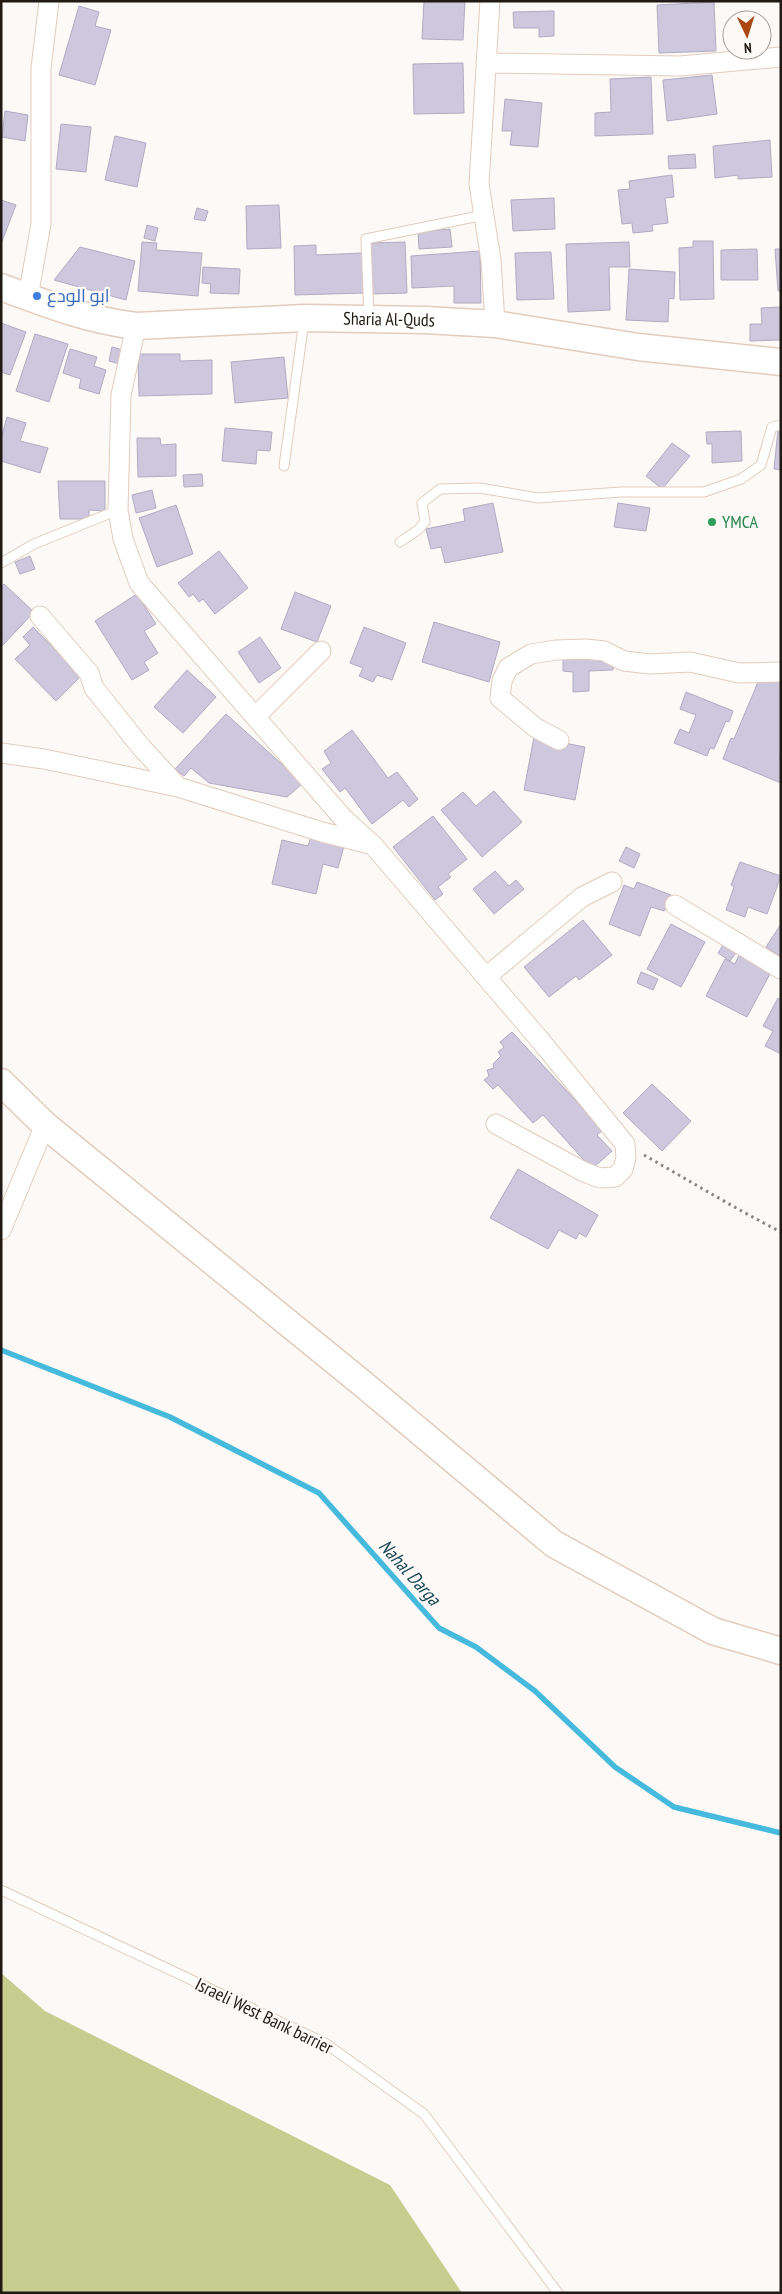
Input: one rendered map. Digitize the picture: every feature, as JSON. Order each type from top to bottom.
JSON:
[{"type":"street","points":[[28,297],[41,224],[41,68],[49,1]]},
{"type":"street","points":[[490,1],[479,184],[491,260],[495,324]]},
{"type":"street","points":[[486,63],[680,66],[781,57]]},
{"type":"street","name":"Sharia Al-Quds","points":[[1,287],[68,312],[111,323],[136,326],[305,318],[369,318],[495,324],[638,347],[781,362]]},
{"type":"street","points":[[136,326],[121,395],[118,510],[122,539],[139,583],[343,818],[373,845],[625,1144],[626,1158],[623,1169],[615,1177],[600,1178],[584,1172],[496,1124]]},
{"type":"street","points":[[40,616],[89,673],[94,688],[141,747],[178,787]]},
{"type":"street","points":[[559,740],[536,728],[500,698],[502,681],[508,668],[531,654],[586,649],[604,651],[624,661],[641,663],[690,662],[739,673],[781,672]]},
{"type":"street","points":[[256,716],[321,651]]},
{"type":"street","points":[[1,753],[44,759],[178,787],[322,832],[373,845]]},
{"type":"street","points":[[486,977],[582,897],[612,882]]},
{"type":"street","points":[[675,905],[781,969]]},
{"type":"street","points":[[1,1082],[45,1124],[363,1384],[554,1544],[713,1631],[781,1651]]},
{"type":"street","points":[[1,1230],[45,1124]]},
{"type":"lane","points":[[369,318],[366,239],[484,215]]},
{"type":"lane","points":[[284,466],[305,318]]},
{"type":"lane","points":[[400,542],[418,530],[425,522],[422,503],[440,489],[480,488],[538,498],[621,492],[704,492],[741,479],[761,465],[772,427],[781,426]]},
{"type":"lane","points":[[1,563],[34,544],[118,510]]},
{"type":"lane","name":"Israeli West Bank barrier","points":[[1,1890],[325,2043],[424,2114],[558,2293]]},
{"type":"path","points":[[625,1144],[707,1190],[733,1207],[781,1232]]},
{"type":"green space","points":[[1,1973],[45,2011],[390,2185],[462,2293],[1,2293]]},
{"type":"building","points":[[424,1],[465,1],[463,40],[422,39]]},
{"type":"building","points":[[714,2],[716,51],[659,53],[657,5]]},
{"type":"building","points":[[79,6],[99,12],[95,26],[111,30],[95,85],[59,75]]},
{"type":"building","points":[[554,11],[554,36],[539,37],[539,28],[514,28],[513,12]]},
{"type":"building","points":[[463,63],[464,113],[414,114],[413,64]]},
{"type":"building","points":[[712,75],[717,114],[667,121],[663,80]]},
{"type":"building","points":[[651,77],[653,134],[595,136],[595,113],[611,112],[610,79]]},
{"type":"building","points":[[505,99],[542,103],[538,147],[510,145],[512,131],[502,131]]},
{"type":"building","points":[[5,111],[28,115],[25,141],[2,137]]},
{"type":"building","points":[[61,124],[91,127],[86,172],[56,169]]},
{"type":"building","points":[[115,136],[146,143],[137,187],[105,180]]},
{"type":"building","points":[[770,140],[772,177],[738,179],[738,175],[715,178],[713,146]]},
{"type":"building","points":[[695,154],[696,168],[669,169],[668,156]]},
{"type":"building","points":[[672,175],[674,197],[665,198],[668,223],[652,225],[653,231],[633,233],[632,223],[622,224],[618,190],[630,189],[629,181]]},
{"type":"building","points":[[554,198],[555,229],[513,231],[511,200]]},
{"type":"building","points":[[1,200],[16,205],[1,244]]},
{"type":"building","points":[[279,205],[281,248],[247,249],[246,206]]},
{"type":"building","points":[[197,208],[208,211],[205,221],[194,219]]},
{"type":"building","points":[[147,225],[158,228],[155,241],[144,238]]},
{"type":"building","points":[[450,229],[452,247],[419,249],[418,232]]},
{"type":"building","points":[[693,241],[713,241],[714,299],[680,300],[679,248],[693,247]]},
{"type":"building","points":[[142,242],[157,243],[156,250],[202,253],[198,296],[138,291]]},
{"type":"building","points":[[405,242],[407,293],[372,294],[370,243]]},
{"type":"building","points":[[629,242],[630,267],[609,267],[610,310],[568,312],[566,244]]},
{"type":"building","points":[[316,245],[316,255],[363,253],[364,293],[295,295],[294,246]]},
{"type":"building","points":[[80,247],[135,261],[126,300],[54,280]]},
{"type":"building","points":[[757,249],[758,280],[721,280],[721,250]]},
{"type":"building","points":[[775,249],[781,249],[781,291],[778,291]]},
{"type":"building","points":[[480,251],[481,303],[454,303],[454,286],[412,288],[411,256]]},
{"type":"building","points":[[551,252],[554,299],[517,300],[515,253]]},
{"type":"building","points":[[203,267],[240,269],[239,294],[210,293],[211,284],[202,283]]},
{"type":"building","points":[[629,269],[675,272],[674,299],[669,298],[668,322],[626,320]]},
{"type":"building","points":[[781,307],[781,340],[750,341],[750,324],[762,324],[761,308]]},
{"type":"building","points":[[1,323],[26,332],[10,375],[1,372]]},
{"type":"building","points":[[35,334],[68,344],[49,402],[16,391]]},
{"type":"building","points":[[112,347],[123,350],[120,364],[109,361]]},
{"type":"building","points":[[70,349],[97,357],[94,366],[106,370],[99,394],[79,388],[81,379],[63,373]]},
{"type":"building","points":[[138,354],[180,354],[180,361],[212,360],[212,394],[139,396]]},
{"type":"building","points":[[284,357],[288,398],[235,403],[231,362]]},
{"type":"building","points":[[7,417],[26,423],[20,441],[48,448],[40,473],[1,461],[1,439]]},
{"type":"building","points":[[225,428],[272,432],[270,451],[257,450],[256,464],[222,461]]},
{"type":"building","points":[[778,430],[781,430],[781,470],[774,469]]},
{"type":"building","points":[[741,431],[742,461],[712,463],[712,444],[707,444],[706,432]]},
{"type":"building","points":[[137,438],[160,438],[161,445],[176,444],[176,476],[138,477]]},
{"type":"building","points":[[672,443],[690,456],[662,489],[646,476]]},
{"type":"building","points":[[202,474],[203,486],[184,487],[183,475]]},
{"type":"building","points":[[58,481],[105,481],[105,511],[89,510],[89,519],[60,519]]},
{"type":"building","points":[[152,490],[156,508],[136,513],[132,495]]},
{"type":"building","points":[[493,503],[503,552],[445,563],[441,547],[431,549],[426,529],[465,521],[463,509]]},
{"type":"building","points":[[618,503],[650,508],[646,531],[614,527]]},
{"type":"building","points":[[176,505],[193,554],[157,567],[139,518]]},
{"type":"building","points":[[219,551],[248,588],[215,614],[203,599],[199,602],[193,594],[189,597],[178,583]]},
{"type":"building","points":[[30,556],[35,569],[20,574],[15,562]]},
{"type":"building","points":[[4,584],[34,612],[1,647],[1,587]]},
{"type":"building","points":[[295,592],[331,606],[317,642],[281,629]]},
{"type":"building","points":[[137,594],[156,624],[144,631],[158,653],[144,662],[149,670],[132,680],[95,621]]},
{"type":"building","points":[[434,622],[500,642],[489,682],[422,662]]},
{"type":"building","points":[[33,627],[81,676],[56,701],[15,659],[30,645],[23,637]]},
{"type":"building","points":[[364,627],[406,643],[392,680],[377,675],[373,682],[359,676],[363,668],[350,663]]},
{"type":"building","points":[[260,637],[281,668],[259,683],[238,652]]},
{"type":"building","points":[[597,654],[598,661],[614,661],[613,670],[589,671],[589,691],[573,692],[573,672],[563,671],[563,655]]},
{"type":"building","points":[[187,670],[216,697],[183,733],[154,707]]},
{"type":"building","points":[[761,675],[781,683],[781,754],[779,759],[781,760],[781,783],[723,759],[731,738],[734,739]]},
{"type":"building","points":[[686,692],[733,711],[729,722],[726,721],[714,749],[710,748],[707,756],[674,743],[680,729],[689,733],[696,715],[680,709]]},
{"type":"building","points":[[226,714],[303,783],[287,797],[209,783],[191,768],[184,776],[175,769]]},
{"type":"building","points":[[352,730],[388,778],[397,772],[418,799],[409,807],[403,800],[372,824],[345,788],[340,792],[322,769],[331,763],[324,751]]},
{"type":"building","points":[[534,737],[585,747],[575,800],[524,790]]},
{"type":"building","points":[[494,791],[522,822],[482,857],[441,810],[463,792],[476,806]]},
{"type":"building","points":[[433,816],[467,859],[448,874],[451,877],[438,887],[443,894],[435,900],[393,847]]},
{"type":"building","points":[[312,834],[345,842],[338,868],[323,864],[316,894],[272,884],[282,840],[308,846]]},
{"type":"building","points":[[626,847],[640,854],[634,868],[619,861]]},
{"type":"building","points":[[740,862],[781,876],[767,914],[748,907],[745,917],[726,910],[734,887],[731,885]]},
{"type":"building","points":[[495,871],[509,886],[516,880],[524,889],[494,914],[473,889]]},
{"type":"building","points":[[637,882],[671,895],[664,911],[651,907],[640,936],[609,924],[624,885],[634,889]]},
{"type":"building","points":[[583,920],[612,955],[579,980],[576,976],[549,997],[524,967]]},
{"type":"building","points":[[671,924],[705,942],[681,987],[647,969]]},
{"type":"building","points":[[781,924],[781,957],[766,947]]},
{"type":"building","points":[[725,942],[738,950],[730,961],[718,953]]},
{"type":"building","points":[[739,955],[771,972],[747,1017],[706,996],[725,959],[735,964]]},
{"type":"building","points":[[641,972],[658,979],[653,990],[637,983]]},
{"type":"building","points":[[778,998],[781,1000],[781,1054],[765,1046],[773,1031],[763,1026]]},
{"type":"building","points":[[512,1032],[603,1130],[597,1135],[612,1151],[592,1169],[543,1115],[533,1123],[498,1085],[493,1089],[484,1080],[489,1076],[487,1070],[494,1068],[493,1064],[501,1056],[498,1052],[504,1047],[500,1042]]},
{"type":"building","points":[[652,1084],[691,1121],[662,1151],[623,1113]]},
{"type":"building","points":[[518,1169],[598,1215],[586,1237],[579,1233],[576,1239],[559,1230],[548,1249],[490,1218]]},
{"type":"waterway","name":"Nahal Darga","points":[[1,1350],[170,1417],[319,1493],[439,1628],[476,1647],[535,1691],[615,1767],[674,1807],[781,1833]]},
{"type":"place","name":"ابو الودع","points":[[37,296]]},
{"type":"place","name":"YMCA","points":[[712,522]]}]
